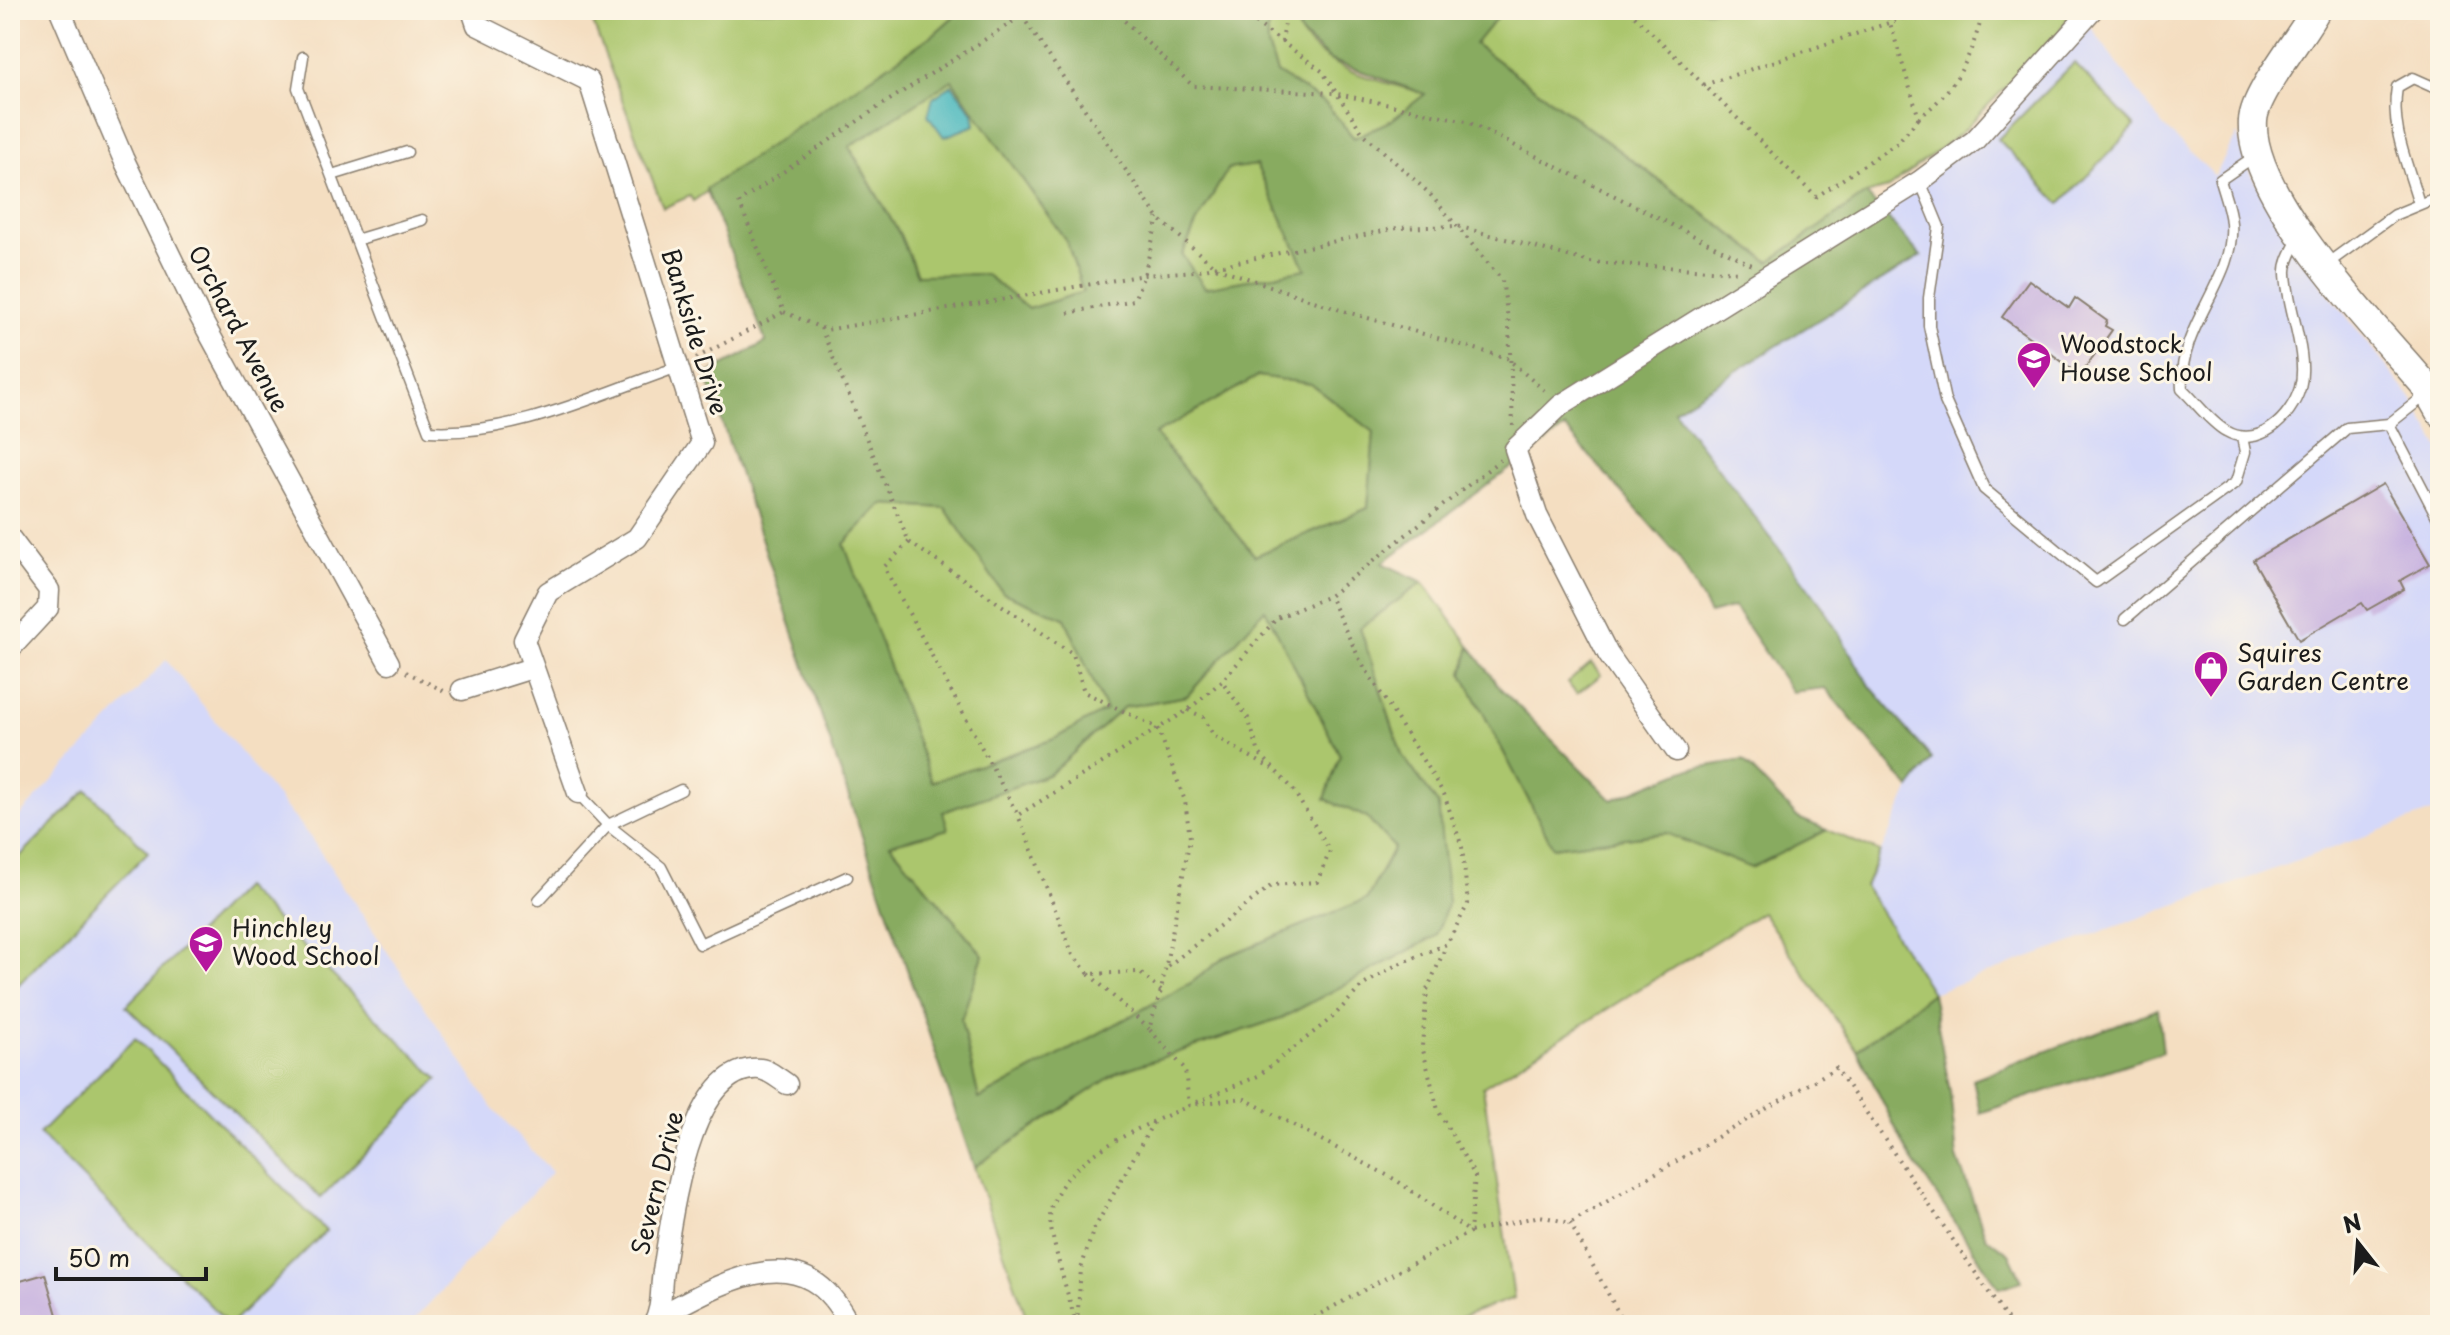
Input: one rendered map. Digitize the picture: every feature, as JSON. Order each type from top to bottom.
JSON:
[{"type":"street","name":"Orchard Avenue","points":[[60,10],[123,158],[199,315],[389,663]]},
{"type":"street","name":"Bankside Drive","points":[[472,10],[477,25],[589,81],[702,443],[637,538],[548,592],[524,640],[578,793]]},
{"type":"street","points":[[1676,751],[1608,654],[1537,515],[1515,449],[1561,405],[1920,181],[1975,140],[2092,10]]},
{"type":"street","points":[[2316,10],[2299,41],[2260,95],[2252,121],[2257,155],[2299,237],[2434,402]]},
{"type":"street","points":[[10,538],[49,590],[48,608],[10,649]]},
{"type":"street","points":[[462,690],[532,668]]},
{"type":"street","name":"Severn Drive","points":[[656,1321],[662,1274],[681,1182],[702,1108],[723,1082],[747,1070],[764,1069],[787,1084]]},
{"type":"street","points":[[656,1321],[746,1275],[788,1272],[822,1284],[839,1304],[849,1325]]},
{"type":"lane","points":[[303,57],[298,88],[429,431],[455,433],[518,423],[678,367]]},
{"type":"lane","points":[[2419,204],[2397,134],[2393,111],[2397,87],[2413,78],[2440,90]]},
{"type":"lane","points":[[332,175],[407,152]]},
{"type":"lane","points":[[2257,155],[2220,180],[2231,223],[2228,255],[2190,335],[2180,368],[2182,389],[2225,431],[2242,437],[2262,434],[2281,422],[2300,387],[2298,337],[2285,270],[2299,237]]},
{"type":"lane","points":[[1920,181],[1939,227],[1929,298],[1933,350],[1945,401],[1964,445],[1984,489],[2096,582],[2236,482],[2245,452],[2242,437]]},
{"type":"lane","points":[[2323,267],[2394,215],[2440,196]]},
{"type":"lane","points":[[356,240],[422,220]]},
{"type":"lane","points":[[2125,619],[2347,428],[2389,424],[2434,402]]},
{"type":"lane","points":[[2389,424],[2440,522]]},
{"type":"lane","points":[[539,900],[608,825],[681,790]]},
{"type":"lane","points":[[578,793],[608,825],[661,867],[700,944],[847,877]]},
{"type":"path","points":[[1106,10],[1022,16],[880,106],[739,202],[784,312],[826,330],[1144,275],[1215,267],[1397,228],[1457,226],[1590,262],[1768,274]]},
{"type":"path","points":[[1113,10],[1193,86],[1337,94],[1466,121],[1768,274]]},
{"type":"path","points":[[1018,815],[1188,710],[1222,681],[1277,618],[1329,596],[1515,449],[1507,358],[1509,325],[1502,280],[1429,193],[1362,132],[1322,71],[1256,23],[1226,10]]},
{"type":"path","points":[[1282,42],[1287,10]]},
{"type":"path","points":[[1629,10],[1816,197],[1897,143],[1919,118],[1945,98],[1969,60],[1984,10]]},
{"type":"path","points":[[1886,10],[1919,118]]},
{"type":"path","points":[[1704,85],[1927,10]]},
{"type":"path","points":[[1022,16],[1158,218],[1215,267],[1340,310],[1507,358],[1561,405]]},
{"type":"path","points":[[1068,313],[1134,300],[1144,275],[1158,218]]},
{"type":"path","points":[[678,367],[784,312]]},
{"type":"path","points":[[821,328],[909,542],[1073,654],[1084,692],[1158,728],[1185,801],[1190,838],[1161,991],[1149,1029]]},
{"type":"path","points":[[909,542],[884,567],[1018,815],[1073,955],[1185,1069],[1189,1105]]},
{"type":"path","points":[[1329,596],[1360,660],[1444,794],[1462,847],[1468,904],[1427,990],[1422,1046],[1438,1110],[1475,1176],[1470,1232]]},
{"type":"path","points":[[389,663],[449,694],[462,690]]},
{"type":"path","points":[[1166,967],[1272,885],[1317,882],[1330,851],[1292,788],[1259,753],[1248,718],[1222,681]]},
{"type":"path","points":[[1188,710],[1203,717],[1214,736],[1276,771]]},
{"type":"path","points":[[1077,1325],[1050,1218],[1061,1183],[1081,1162],[1155,1121],[1258,1076],[1333,1017],[1362,986],[1396,965],[1447,944]]},
{"type":"path","points":[[1089,974],[1139,972],[1161,991]]},
{"type":"path","points":[[1300,1325],[1470,1232],[1540,1216],[1570,1223],[1836,1068],[2011,1325]]},
{"type":"path","points":[[1189,1105],[1243,1098],[1396,1180],[1470,1232]]},
{"type":"path","points":[[1077,1325],[1081,1269],[1093,1231],[1155,1121]]},
{"type":"path","points":[[1570,1223],[1625,1325]]},
{"type":"shaded area","points":[[2090,26],[2163,126],[2215,176],[2237,134],[2250,173],[2267,201],[2326,290],[2412,399],[2440,449],[2440,809],[1932,993],[1865,886],[1913,782],[1673,410],[1921,256],[1885,213]]},
{"type":"shaded area","name":"Hinchley Wood School","points":[[166,660],[310,837],[494,1110],[552,1172],[409,1325],[10,1325],[10,826]]},
{"type":"green space","points":[[588,10],[961,10],[934,34],[693,201],[690,196],[663,208]]},
{"type":"green space","points":[[961,10],[1267,10],[1268,46],[1277,73],[1326,104],[1354,138],[1392,120],[1425,94],[1330,60],[1301,34],[1295,10],[1503,10],[1475,44],[1769,262],[1866,194],[1921,256],[1674,410],[1823,607],[1870,686],[1932,759],[1910,789],[1825,688],[1792,692],[1734,607],[1710,614],[1678,556],[1565,428],[1382,563],[1423,582],[1360,628],[1402,755],[1438,804],[1448,902],[1436,936],[1284,1017],[1118,1072],[974,1167],[706,375],[766,342],[706,189],[934,34]],"holes":[[[952,80],[1067,242],[1083,292],[1028,309],[985,274],[917,275],[900,235],[849,147]],[[1256,165],[1306,269],[1205,288],[1182,255],[1228,169]],[[1258,376],[1311,384],[1374,432],[1368,508],[1255,556],[1155,434]],[[882,504],[945,508],[1003,593],[1065,618],[1106,710],[1054,739],[932,782],[844,544]],[[1265,609],[1340,755],[1325,799],[1366,817],[1394,847],[1367,899],[1225,957],[1191,983],[979,1099],[961,1020],[983,955],[890,844],[948,829],[943,812],[1050,774],[1124,707],[1187,696]]]},
{"type":"green space","points":[[1267,10],[1295,10],[1301,34],[1325,58],[1341,67],[1426,94],[1392,120],[1354,138],[1326,104],[1277,73],[1268,46]]},
{"type":"green space","points":[[1503,10],[2074,10],[2058,33],[1962,132],[1888,188],[1866,194],[1770,262],[1474,43]]},
{"type":"green space","points":[[2074,63],[2135,126],[2060,204],[1998,139]]},
{"type":"green space","points":[[952,80],[1067,242],[1083,292],[1028,309],[985,274],[917,276],[900,235],[849,146]]},
{"type":"green space","points":[[1257,165],[1306,269],[1205,288],[1182,255],[1228,168]]},
{"type":"green space","points":[[1259,376],[1311,384],[1374,432],[1368,508],[1255,556],[1155,434]]},
{"type":"green space","points":[[882,504],[945,508],[1003,593],[1065,618],[1106,710],[1054,739],[931,783],[844,544]]},
{"type":"green space","points":[[1423,582],[1470,646],[1463,674],[1553,847],[1666,833],[1751,868],[1827,830],[1880,852],[1865,887],[1932,993],[1857,1050],[1762,912],[1483,1087],[1514,1298],[1461,1317],[1465,1325],[1029,1325],[974,1167],[1118,1072],[1284,1017],[1438,804],[1402,755],[1360,628]]},
{"type":"green space","points":[[1265,608],[1340,755],[1325,799],[1366,817],[1394,847],[1367,899],[1225,957],[1191,983],[979,1099],[961,1020],[983,955],[890,844],[948,829],[942,812],[1050,774],[1124,707],[1187,696]]},
{"type":"green space","points":[[1470,646],[1500,688],[1612,800],[1685,770],[1743,760],[1798,818],[1827,830],[1751,868],[1666,833],[1553,847],[1463,674]]},
{"type":"green space","points":[[1591,663],[1601,675],[1577,694],[1567,683]]},
{"type":"green space","points":[[87,790],[148,852],[10,993],[10,866]]},
{"type":"green space","points":[[243,887],[438,1079],[321,1198],[126,1006]]},
{"type":"green space","points":[[1932,993],[1950,1092],[1957,1157],[1986,1237],[2009,1253],[2022,1281],[1999,1288],[1908,1153],[1857,1050]]},
{"type":"green space","points":[[2158,1009],[2163,1052],[1980,1113],[1973,1079]]},
{"type":"green space","points":[[135,1038],[326,1231],[230,1325],[39,1134]]},
{"type":"water","points":[[952,85],[973,113],[975,125],[944,137],[928,115],[933,98]]},
{"type":"building","points":[[2029,280],[2069,308],[2075,298],[2107,321],[2105,326],[2112,330],[2080,375],[2002,317]]},
{"type":"building","points":[[2383,484],[2430,564],[2400,581],[2404,589],[2367,610],[2362,603],[2299,640],[2253,560]]},
{"type":"building","points":[[45,1274],[60,1325],[18,1325],[10,1284]]},
{"type":"place","name":"Woodstock House School","points":[[2034,390]]},
{"type":"place","name":"Squires Garden Centre","points":[[2211,699]]},
{"type":"place","name":"Hinchley Wood School","points":[[206,974]]}]
